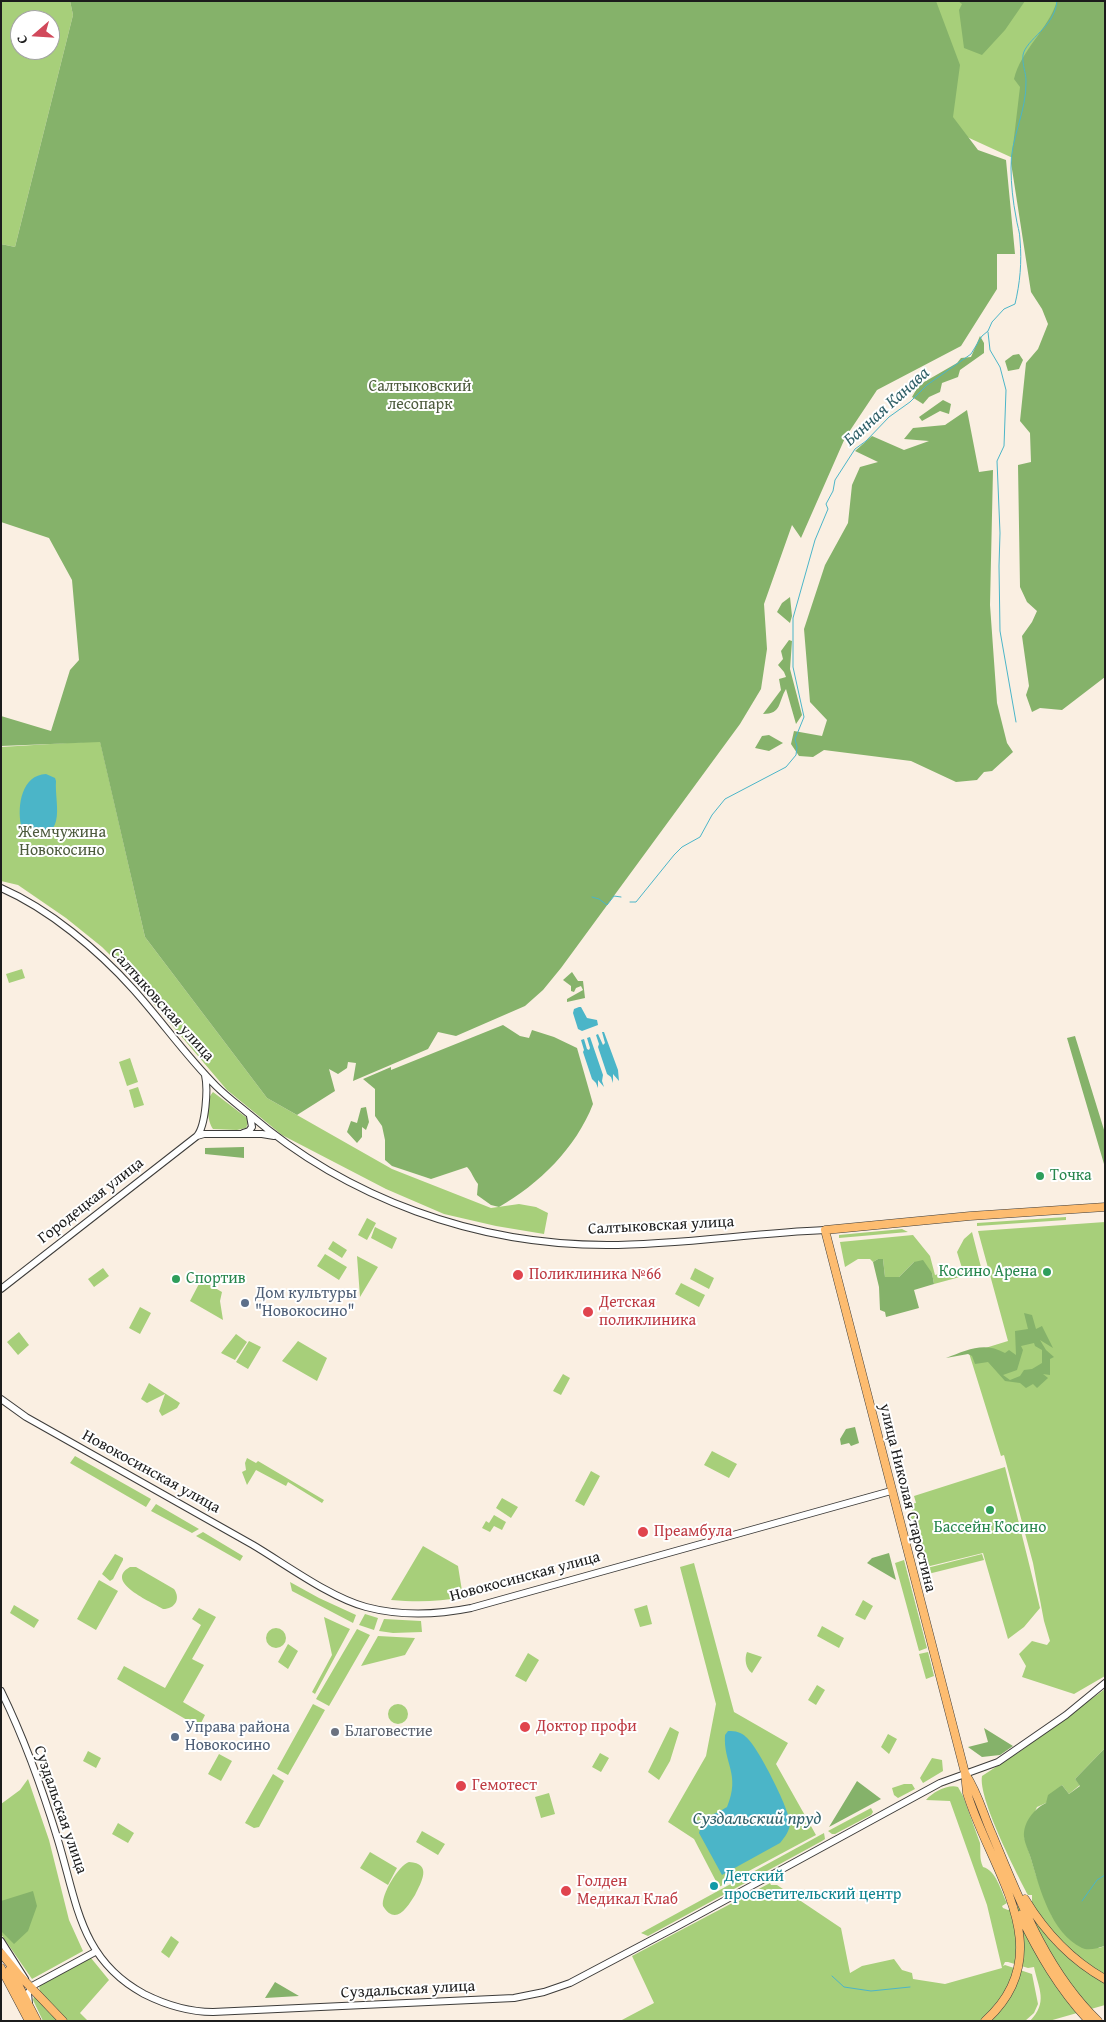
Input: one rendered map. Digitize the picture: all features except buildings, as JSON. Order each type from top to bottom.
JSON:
[{"type":"main road","name":"Салтыковская улица","points":[[825,1230],[970,1216],[1105,1207]]},
{"type":"main road","name":"улица Николая Старостина","points":[[825,1230],[965,1773]]},
{"type":"main road","points":[[965,1773],[968,1796],[994,1861],[1058,1971],[1079,2000],[1098,2021]]},
{"type":"main road","points":[[965,1773],[975,1789],[1017,1899],[1049,1970],[1066,1995],[1088,2021]]},
{"type":"main road","points":[[1017,1899],[1041,1922],[1059,1944],[1083,1965],[1105,1979]]},
{"type":"main road","points":[[985,2021],[1000,2006],[1008,1994],[1019,1966],[1021,1951],[1017,1899]]},
{"type":"main road","points":[[1,1953],[63,2021]]},
{"type":"main road","points":[[1,1953],[37,2021]]},
{"type":"main road","points":[[1,1968],[29,2021]]},
{"type":"street","name":"Салтыковская улица","points":[[1,888],[34,906],[90,948],[132,987],[200,1068],[226,1096],[248,1114],[280,1139],[323,1168],[385,1199],[448,1222],[501,1235],[545,1242],[610,1245],[825,1230]]},
{"type":"street","points":[[197,1136],[202,1128],[206,1081],[200,1068]]},
{"type":"street","points":[[205,1097],[207,1092],[213,1088],[218,1089],[226,1096]]},
{"type":"street","points":[[204,1110],[208,1129],[216,1134]]},
{"type":"street","points":[[237,1134],[247,1132],[252,1127],[252,1121],[248,1114]]},
{"type":"street","points":[[197,1136],[266,1134],[280,1139]]},
{"type":"street","name":"Городецкая улица","points":[[1,1289],[197,1136]]},
{"type":"street","name":"Новокосинская улица","points":[[1,1398],[26,1417],[234,1534],[319,1585],[358,1605],[388,1612],[435,1613],[487,1604],[891,1490]]},
{"type":"street","name":"Суздальская улица","points":[[1,1692],[34,1770],[83,1924],[95,1952],[116,1975],[136,1990],[164,2003],[200,2012],[412,2004],[525,1997],[555,1989],[676,1927],[940,1783],[965,1773],[991,1766],[1066,1715],[1105,1683]]},
{"type":"street","points":[[1,1941],[32,1988]]},
{"type":"street","points":[[29,2004],[28,1994],[39,1982],[95,1952]]},
{"type":"green space","points":[[1,1],[70,1],[73,15],[15,247],[1,244]]},
{"type":"green space","name":"Салтыковский лесопарк","points":[[70,1],[936,1],[960,65],[953,117],[978,150],[1006,160],[1015,254],[997,254],[997,289],[961,346],[877,390],[845,438],[801,538],[792,525],[764,604],[767,649],[761,689],[740,724],[561,968],[543,990],[525,1006],[456,1036],[438,1032],[428,1049],[353,1081],[356,1063],[348,1062],[347,1068],[338,1074],[329,1069],[335,1091],[297,1115],[267,1098],[145,937],[100,742],[1,746],[1,716],[51,731],[70,670],[79,660],[72,580],[49,538],[1,522],[1,244],[15,247],[73,15]]},
{"type":"green space","points":[[932,1],[1097,1],[1015,159],[943,126]]},
{"type":"green space","points":[[958,1],[1025,1],[1005,30],[982,55],[964,48],[959,10],[962,4]]},
{"type":"green space","points":[[1057,1],[1105,1],[1105,677],[1062,710],[1040,708],[1032,712],[1026,695],[1029,686],[1022,636],[1037,611],[1027,602],[1020,587],[1018,465],[1031,462],[1030,433],[1020,421],[1026,363],[1038,349],[1048,324],[1042,309],[1031,292],[1011,163],[1020,87],[1014,79],[1022,59],[1047,21]]},
{"type":"green space","points":[[980,336],[984,343],[984,353],[960,370],[958,377],[942,383],[940,392],[929,397],[923,404],[912,397],[919,385],[957,363],[961,358],[971,357]]},
{"type":"green space","points":[[1019,354],[1023,360],[1019,369],[1008,371],[1005,361],[1013,355]]},
{"type":"green space","points":[[943,400],[951,404],[949,414],[940,411],[922,421],[919,417]]},
{"type":"green space","points":[[967,410],[979,472],[993,470],[990,605],[997,703],[1007,743],[1013,752],[992,771],[984,772],[977,780],[956,782],[911,761],[824,750],[813,757],[799,756],[791,744],[794,731],[822,736],[827,720],[810,702],[804,629],[825,565],[848,523],[852,485],[860,467],[878,462],[855,451],[872,436],[904,450],[929,441],[904,439],[913,428],[945,425]]},
{"type":"green space","points":[[790,597],[792,616],[790,623],[777,612],[782,603]]},
{"type":"green space","points":[[789,640],[792,641],[790,669],[802,715],[796,724],[786,689],[777,710],[763,714],[781,690],[779,679],[786,677],[778,665],[783,659],[781,651]]},
{"type":"green space","points":[[769,735],[783,743],[769,751],[755,748],[762,736]]},
{"type":"green space","name":"Жемчужина Новокосино","points":[[100,741],[145,937],[267,1098],[392,1169],[491,1208],[519,1204],[536,1207],[548,1213],[544,1234],[496,1226],[444,1214],[386,1189],[282,1135],[227,1090],[152,1002],[151,996],[102,947],[66,918],[18,885],[1,881],[1,747]]},
{"type":"green space","points":[[22,969],[25,978],[9,983],[6,974]]},
{"type":"green space","points":[[572,972],[578,981],[583,981],[585,998],[567,1002],[567,999],[583,990],[581,986],[576,988],[574,992],[571,991],[571,986],[563,980]]},
{"type":"green space","points":[[503,1025],[520,1036],[529,1038],[532,1030],[554,1037],[577,1048],[593,1104],[577,1135],[555,1163],[514,1198],[499,1207],[491,1205],[477,1195],[478,1184],[467,1167],[431,1179],[392,1166],[385,1160],[385,1140],[382,1126],[375,1116],[375,1089],[363,1079],[391,1067],[391,1070]]},
{"type":"green space","points":[[1075,1036],[1105,1133],[1104,1164],[1067,1038]]},
{"type":"green space","points":[[130,1058],[138,1082],[127,1086],[119,1062]]},
{"type":"green space","points":[[138,1087],[144,1105],[134,1108],[129,1090]]},
{"type":"green space","points":[[213,1092],[247,1118],[246,1128],[237,1130],[213,1129],[209,1121],[208,1105]]},
{"type":"green space","points":[[366,1107],[369,1122],[366,1130],[362,1127],[362,1137],[357,1143],[347,1132],[351,1121],[357,1123],[361,1108]]},
{"type":"green space","points":[[244,1147],[244,1158],[205,1154],[205,1148]]},
{"type":"green space","points":[[1066,1217],[1066,1220],[977,1226],[977,1223]]},
{"type":"green space","points":[[367,1218],[376,1223],[367,1240],[358,1235]]},
{"type":"green space","points":[[1105,1222],[1105,1676],[1074,1694],[1022,1677],[1026,1666],[1019,1654],[1032,1641],[1047,1645],[1050,1641],[1044,1621],[1033,1563],[1004,1455],[1001,1456],[969,1353],[1008,1341],[978,1231]]},
{"type":"green space","points":[[375,1227],[397,1238],[392,1249],[371,1238]]},
{"type":"green space","points":[[902,1229],[908,1232],[839,1238],[839,1235]]},
{"type":"green space","points":[[972,1232],[982,1271],[934,1284],[932,1273],[914,1262],[899,1277],[885,1277],[883,1259],[873,1262],[870,1259],[858,1259],[845,1267],[840,1242],[913,1235],[930,1256],[935,1275],[962,1268],[957,1252],[964,1239]]},
{"type":"green space","points":[[333,1241],[347,1250],[342,1258],[328,1249]]},
{"type":"green space","points":[[325,1254],[347,1267],[339,1280],[317,1266]]},
{"type":"green space","points":[[357,1256],[378,1267],[360,1297]]},
{"type":"green space","points":[[883,1259],[885,1277],[899,1277],[914,1262],[923,1260],[932,1273],[934,1284],[914,1290],[919,1308],[886,1317],[885,1312],[880,1310],[879,1287],[873,1262]]},
{"type":"green space","points":[[103,1268],[109,1276],[94,1287],[88,1279]]},
{"type":"green space","points":[[695,1268],[714,1278],[709,1289],[690,1279]]},
{"type":"green space","points":[[201,1280],[222,1292],[220,1301],[223,1320],[190,1301]]},
{"type":"green space","points":[[681,1283],[705,1295],[699,1307],[675,1294]]},
{"type":"green space","points":[[140,1307],[151,1313],[140,1334],[129,1328]]},
{"type":"green space","points":[[1024,1313],[1032,1315],[1036,1329],[1042,1326],[1053,1348],[1040,1340],[1046,1350],[1054,1357],[1050,1359],[1050,1375],[1043,1374],[1048,1378],[1037,1388],[1033,1384],[1026,1388],[1020,1383],[1005,1381],[988,1362],[975,1364],[972,1356],[968,1354],[946,1358],[983,1347],[997,1349],[1005,1353],[1009,1350],[1016,1355],[1015,1331],[1028,1329]],"holes":[[[1034,1343],[1035,1346],[1042,1350],[1042,1363],[1032,1369],[1024,1370],[1020,1376],[1010,1380],[1003,1375],[1017,1370],[1023,1350],[1021,1346]]]},
{"type":"green space","points":[[19,1332],[29,1345],[18,1355],[7,1342]]},
{"type":"green space","points":[[236,1334],[247,1342],[235,1360],[221,1353]]},
{"type":"green space","points":[[249,1341],[261,1347],[248,1369],[236,1362]]},
{"type":"green space","points":[[298,1341],[327,1358],[317,1381],[282,1361]]},
{"type":"green space","points":[[563,1374],[570,1378],[561,1395],[553,1391]]},
{"type":"green space","points":[[149,1383],[180,1403],[177,1408],[162,1416],[159,1411],[165,1394],[147,1403],[141,1399]]},
{"type":"green space","points":[[855,1427],[859,1443],[851,1446],[849,1443],[841,1445],[840,1439],[846,1429]]},
{"type":"green space","points":[[712,1451],[737,1464],[729,1478],[704,1465]]},
{"type":"green space","points":[[75,1456],[151,1499],[146,1507],[70,1463]]},
{"type":"green space","points":[[247,1458],[256,1463],[258,1461],[324,1500],[322,1503],[288,1482],[286,1486],[256,1470],[247,1485],[242,1472],[246,1470],[245,1463]]},
{"type":"green space","points":[[1005,1467],[1040,1608],[1024,1627],[1008,1639],[983,1553],[922,1568],[908,1513],[912,1512],[911,1504],[916,1503],[914,1496]]},
{"type":"green space","points":[[591,1471],[600,1476],[584,1506],[575,1501]]},
{"type":"green space","points":[[502,1498],[518,1507],[511,1518],[496,1508]]},
{"type":"green space","points":[[156,1504],[199,1529],[192,1533],[151,1511]]},
{"type":"green space","points":[[494,1515],[506,1522],[502,1530],[494,1526],[490,1532],[482,1528],[486,1521],[489,1523]]},
{"type":"green space","points":[[203,1532],[243,1556],[240,1561],[196,1536]]},
{"type":"green space","points":[[423,1546],[458,1566],[463,1597],[427,1601],[391,1600]]},
{"type":"green space","points":[[889,1553],[896,1580],[867,1563],[872,1558]]},
{"type":"green space","points":[[115,1554],[123,1558],[123,1560],[110,1581],[102,1574]]},
{"type":"green space","points":[[982,1554],[984,1560],[924,1575],[923,1569]]},
{"type":"green space","points":[[904,1560],[927,1648],[919,1651],[895,1563]]},
{"type":"green space","points":[[694,1563],[734,1712],[788,1743],[776,1764],[816,1835],[719,1887],[694,1839],[668,1822],[706,1756],[716,1704],[680,1567]]},
{"type":"green space","points":[[130,1567],[136,1567],[174,1589],[177,1596],[176,1603],[167,1609],[163,1609],[132,1591],[122,1579],[123,1573]]},
{"type":"green space","points":[[99,1580],[118,1591],[96,1630],[77,1619]]},
{"type":"green space","points":[[290,1582],[356,1615],[353,1623],[292,1591]]},
{"type":"green space","points":[[863,1600],[873,1606],[865,1620],[855,1615]]},
{"type":"green space","points":[[14,1605],[39,1620],[34,1628],[10,1613]]},
{"type":"green space","points":[[647,1605],[652,1624],[640,1627],[634,1609]]},
{"type":"green space","points":[[199,1608],[216,1617],[192,1659],[204,1665],[183,1702],[205,1715],[199,1727],[117,1679],[124,1666],[165,1688],[201,1625],[192,1619]]},
{"type":"green space","points":[[365,1614],[378,1618],[374,1630],[359,1625]]},
{"type":"green space","points":[[324,1617],[350,1629],[315,1694],[312,1692],[332,1655]]},
{"type":"green space","points":[[384,1619],[421,1621],[422,1632],[393,1633],[379,1631]]},
{"type":"green space","points":[[822,1626],[844,1638],[839,1648],[817,1636]]},
{"type":"green space","points":[[272,1628],[280,1628],[286,1634],[286,1642],[280,1648],[272,1648],[266,1642],[266,1634]]},
{"type":"green space","points":[[357,1629],[370,1635],[329,1706],[316,1699]]},
{"type":"green space","points":[[378,1636],[415,1638],[405,1655],[361,1666]]},
{"type":"green space","points":[[288,1644],[298,1651],[288,1669],[278,1662]]},
{"type":"green space","points":[[747,1652],[762,1657],[752,1673],[746,1664]]},
{"type":"green space","points":[[928,1652],[934,1676],[926,1679],[919,1654]]},
{"type":"green space","points":[[528,1653],[539,1660],[526,1682],[515,1676]]},
{"type":"green space","points":[[817,1685],[825,1690],[816,1705],[808,1700]]},
{"type":"green space","points":[[1105,1689],[1105,1748],[1075,1779],[1080,1785],[1069,1794],[1062,1785],[1046,1803],[1037,1807],[1024,1836],[1036,1875],[1052,1916],[1099,1948],[1105,1946],[1105,2005],[1049,2021],[1030,2021],[1039,2008],[1041,1995],[1034,1967],[1028,1968],[1005,1962],[1003,1966],[1032,1974],[1038,2004],[1034,2013],[1025,2021],[620,2021],[654,2003],[632,1956],[770,1883],[771,1885],[777,1885],[841,1928],[850,1973],[862,1966],[894,1959],[902,1970],[912,1973],[913,1979],[945,1984],[1002,1968],[987,1905],[950,1801],[926,1800],[941,1789],[958,1787],[980,1843],[983,1867],[988,1869],[995,1877],[1007,1903],[1002,1906],[1003,1908],[1008,1910],[1032,1901],[1032,1895],[1028,1895],[992,1817],[982,1786],[982,1776],[1022,1750]]},
{"type":"green space","points":[[313,1704],[325,1710],[288,1775],[277,1769]]},
{"type":"green space","points":[[398,1704],[405,1707],[408,1714],[405,1721],[398,1724],[391,1721],[388,1714],[391,1707]]},
{"type":"green space","points":[[670,1727],[679,1732],[670,1761],[659,1780],[648,1772]]},
{"type":"green space","points":[[984,1728],[1013,1746],[1000,1755],[982,1757],[968,1747],[988,1742]]},
{"type":"green space","points":[[888,1734],[897,1739],[889,1754],[881,1747]]},
{"type":"green space","points":[[1105,1748],[1105,1946],[1087,1949],[1071,1941],[1062,1932],[1048,1909],[1025,1842],[1024,1831],[1027,1821],[1037,1809],[1046,1803],[1048,1795],[1062,1785],[1069,1794],[1080,1786],[1075,1779]]},
{"type":"green space","points":[[88,1751],[101,1758],[96,1768],[83,1761]]},
{"type":"green space","points":[[600,1753],[609,1758],[601,1772],[592,1767]]},
{"type":"green space","points":[[219,1754],[232,1761],[221,1781],[208,1774]]},
{"type":"green space","points":[[932,1758],[942,1760],[943,1771],[923,1783],[920,1778]]},
{"type":"green space","points":[[273,1774],[284,1781],[259,1827],[254,1828],[245,1823]]},
{"type":"green space","points":[[28,1779],[49,1840],[69,1920],[83,1951],[32,1979],[1,1934],[1,1804],[20,1790]]},
{"type":"green space","points":[[857,1781],[881,1799],[829,1827]]},
{"type":"green space","points":[[904,1784],[912,1784],[915,1789],[898,1798],[894,1795],[892,1788]]},
{"type":"green space","points":[[549,1793],[555,1814],[541,1818],[535,1797]]},
{"type":"green space","points":[[871,1808],[873,1812],[871,1815],[835,1834],[828,1831]]},
{"type":"green space","points":[[118,1823],[134,1833],[128,1843],[112,1834]]},
{"type":"green space","points":[[422,1831],[445,1844],[438,1855],[416,1842]]},
{"type":"green space","points":[[824,1833],[825,1839],[822,1841],[648,1936],[641,1933]]},
{"type":"green space","points":[[370,1852],[397,1868],[388,1885],[360,1868]]},
{"type":"green space","points":[[409,1862],[421,1866],[423,1870],[422,1880],[415,1895],[405,1909],[397,1915],[392,1915],[383,1906],[387,1888],[400,1869]]},
{"type":"green space","points":[[33,1891],[37,1906],[28,1931],[14,1944],[1,1931],[1,1901]]},
{"type":"green space","points":[[171,1936],[179,1942],[169,1958],[161,1952]]},
{"type":"green space","points":[[88,1957],[91,1958],[109,1980],[80,2013],[88,2021],[67,2021],[40,1992],[39,1985]]},
{"type":"green space","points":[[275,1982],[299,1996],[265,1998]]},
{"type":"green space","points":[[34,1996],[59,2021],[43,2021],[33,2000]]},
{"type":"water","points":[[46,774],[55,778],[56,781],[57,817],[50,832],[40,834],[30,831],[21,825],[20,809],[26,785],[38,776]]},
{"type":"water","points":[[581,1007],[587,1018],[597,1020],[598,1025],[582,1031],[578,1029],[573,1013],[574,1009]]},
{"type":"water","points":[[602,1032],[604,1032],[618,1070],[619,1081],[613,1074],[613,1083],[611,1077],[607,1074],[598,1047],[596,1035],[598,1034],[603,1045],[605,1043]]},
{"type":"water","points":[[590,1037],[603,1075],[604,1087],[598,1080],[598,1088],[592,1079],[583,1052],[581,1040],[584,1039],[589,1050],[587,1038]]},
{"type":"water","name":"Суздальский пруд","points":[[728,1731],[744,1735],[758,1752],[785,1805],[790,1826],[780,1843],[722,1875],[699,1833],[706,1819],[727,1807],[731,1796],[732,1777],[725,1745],[725,1735]]},
{"type":"waterway","name":"Банная Канава","points":[[630,902],[636,902],[682,847],[700,837],[712,815],[725,799],[786,767],[796,755],[795,739],[804,717],[793,667],[793,618],[815,540],[828,509],[826,504],[833,491],[835,480],[855,449],[927,385],[971,354],[982,336],[988,331],[992,322],[1004,309],[1015,304],[1020,272],[1021,248],[1013,199],[1011,157],[1026,92],[1023,55],[1029,43],[1051,18],[1057,1]]},
{"type":"waterway","points":[[988,332],[990,350],[1000,367],[1006,390],[1004,446],[997,461],[1000,533],[1000,631],[1016,722]]},
{"type":"waterway","name":"Банная Канава","points":[[592,897],[599,899],[607,905],[614,896],[621,897]]},
{"type":"waterway","points":[[1082,1901],[1097,1880],[1105,1875]]},
{"type":"waterway","points":[[832,1976],[844,1987],[871,1991],[910,1987]]},
{"type":"place","name":"Точка","points":[[1040,1176]]},
{"type":"place","name":"Косино Арена","points":[[1047,1272]]},
{"type":"place","name":"Поликлиника №66","points":[[518,1275]]},
{"type":"place","name":"Спортив","points":[[176,1279]]},
{"type":"place","name":"Дом культуры \"Новокосино\"","points":[[245,1303]]},
{"type":"place","name":"Детская поликлиника","points":[[588,1312]]},
{"type":"place","name":"Бассейн Косино","points":[[990,1510]]},
{"type":"place","name":"Преамбула","points":[[643,1532]]},
{"type":"place","name":"Доктор профи","points":[[525,1727]]},
{"type":"place","name":"Благовестие","points":[[335,1732]]},
{"type":"place","name":"Управа района Новокосино","points":[[175,1737]]},
{"type":"place","name":"Гемотест","points":[[461,1786]]},
{"type":"place","name":"Детский просветительский центр","points":[[714,1886]]},
{"type":"place","name":"Голден Медикал Клаб","points":[[566,1891]]}]
